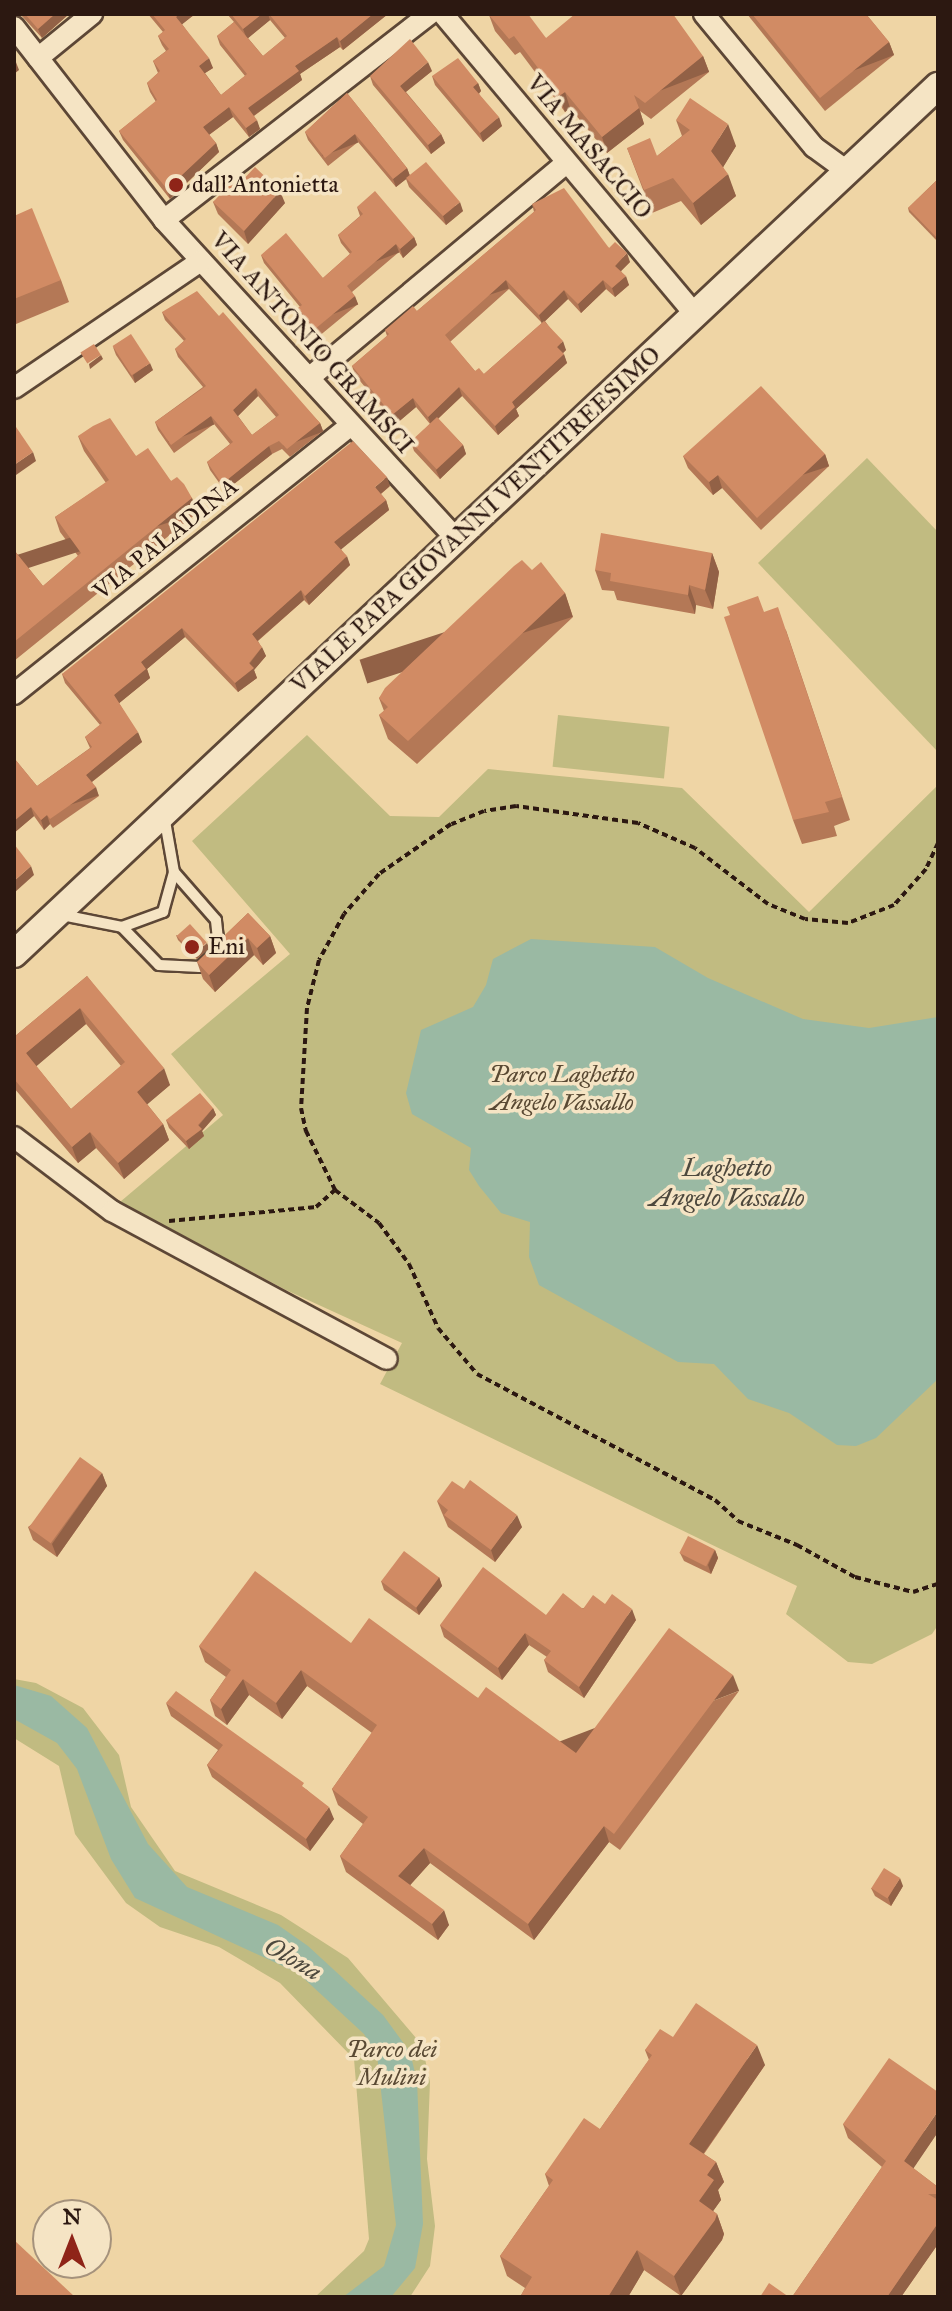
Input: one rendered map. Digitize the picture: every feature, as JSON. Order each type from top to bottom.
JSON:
[{"type":"street","points":[[38,58],[92,14]]},
{"type":"street","points":[[164,220],[430,14]]},
{"type":"street","name":"VIA MASACCIO","points":[[443,14],[695,314]]},
{"type":"street","points":[[704,14],[839,178]]},
{"type":"street","name":"VIA ANTONIO GRAMSCI","points":[[14,27],[164,220],[456,539]]},
{"type":"street","name":"VIALE PAPA GIOVANNI VENTITREESIMO","points":[[14,954],[938,86]]},
{"type":"street","points":[[309,378],[567,162]]},
{"type":"street","points":[[14,388],[201,261]]},
{"type":"street","name":"VIA PALADINA","points":[[14,694],[351,425]]},
{"type":"street","points":[[14,1137],[75,1185],[152,1232],[387,1359]]},
{"type":"lane","points":[[57,914],[122,927],[163,912],[174,872],[163,813]]},
{"type":"lane","points":[[122,927],[159,965],[200,967],[219,949],[216,920],[174,872]]},
{"type":"path","points":[[938,843],[926,869],[894,905],[848,923],[805,919],[768,904],[695,848],[638,823],[516,806],[484,811],[451,824],[379,874],[344,914],[319,960],[307,1008],[301,1108],[306,1131],[335,1190],[350,1196],[379,1223],[409,1264],[438,1328],[477,1374],[715,1500],[738,1521],[797,1545],[855,1577],[913,1592],[938,1584]]},
{"type":"path","points":[[152,1232],[174,1219],[199,1215],[316,1207],[335,1190]]},
{"type":"green space","points":[[867,458],[938,532],[938,752],[758,563]]},
{"type":"green space","points":[[558,715],[669,727],[664,778],[553,767]]},
{"type":"green space","name":"Parco Laghetto Angelo Vassallo","points":[[307,735],[390,816],[439,817],[488,769],[682,788],[809,912],[938,785],[938,1625],[932,1634],[872,1664],[848,1662],[786,1614],[797,1586],[380,1384],[402,1343],[286,1290],[120,1202],[223,1115],[171,1054],[290,954],[192,841]]},
{"type":"green space","name":"Parco dei Mulini","points":[[14,1679],[36,1683],[83,1708],[119,1755],[131,1807],[175,1871],[281,1915],[348,1958],[422,2045],[430,2082],[427,2159],[435,2226],[430,2266],[410,2297],[315,2297],[364,2251],[369,2239],[354,2059],[280,1983],[219,1947],[160,1927],[126,1903],[75,1834],[59,1766],[14,1738]]},
{"type":"water","name":"Laghetto Angelo Vassallo","points":[[531,939],[655,947],[708,978],[803,1019],[869,1028],[938,1017],[938,1379],[876,1438],[856,1446],[837,1445],[789,1413],[748,1399],[714,1364],[678,1362],[539,1285],[529,1257],[530,1222],[501,1213],[479,1186],[469,1170],[471,1148],[412,1114],[406,1093],[421,1030],[473,1007],[486,985],[493,959]]},
{"type":"water","name":"Olona","points":[[14,1685],[51,1696],[87,1728],[148,1844],[187,1887],[278,1925],[308,1946],[383,2015],[410,2052],[417,2081],[423,2224],[415,2268],[391,2297],[343,2297],[384,2266],[396,2225],[377,2055],[364,2034],[298,1973],[135,1898],[111,1859],[77,1769],[57,1743],[14,1719]]},
{"type":"building","points":[[25,14],[55,14],[38,29]]},
{"type":"building","points":[[152,14],[179,14],[176,17],[209,58],[199,66],[221,95],[247,74],[217,36],[234,22],[263,56],[287,36],[269,14],[373,14],[340,41],[337,37],[295,66],[299,71],[248,108],[257,120],[246,128],[229,107],[203,127],[216,143],[167,189],[119,131],[157,100],[147,83],[160,71],[153,61],[169,49],[158,36],[165,30]]},
{"type":"building","points":[[231,14],[262,14],[243,29]]},
{"type":"building","points":[[490,14],[528,14],[546,38],[575,14],[673,14],[703,56],[645,103],[634,95],[639,108],[602,137],[565,92],[559,96],[514,36],[509,39]]},
{"type":"building","points":[[752,14],[866,14],[889,42],[820,98]]},
{"type":"building","points":[[410,39],[428,62],[400,86],[441,134],[428,145],[370,76]]},
{"type":"building","points":[[458,58],[478,83],[473,87],[499,117],[480,133],[432,76]]},
{"type":"building","points":[[347,93],[407,168],[393,179],[355,134],[325,158],[305,132]]},
{"type":"building","points":[[690,98],[728,124],[711,151],[728,174],[693,203],[673,178],[644,190],[627,148],[650,138],[657,156],[690,130],[676,120]]},
{"type":"building","points":[[426,162],[460,202],[443,216],[406,178]]},
{"type":"building","points":[[255,167],[280,191],[244,231],[213,202],[236,178],[240,183]]},
{"type":"building","points":[[938,179],[938,239],[908,208]]},
{"type":"building","points":[[564,188],[609,248],[615,242],[627,253],[615,266],[626,276],[612,288],[603,280],[578,304],[564,290],[539,315],[506,280],[445,335],[475,371],[479,368],[484,374],[544,321],[563,341],[557,347],[564,354],[512,402],[515,407],[495,426],[459,387],[428,417],[413,398],[392,415],[352,366],[389,334],[385,330],[413,306],[417,311],[536,210],[532,204]]},
{"type":"building","points":[[375,191],[414,237],[400,249],[396,244],[347,286],[355,296],[315,329],[298,308],[302,305],[261,255],[286,233],[323,278],[352,252],[338,235],[363,214],[357,207]]},
{"type":"building","points":[[32,208],[61,280],[14,299],[14,216]]},
{"type":"building","points":[[197,291],[219,316],[223,312],[320,423],[287,449],[279,441],[269,446],[222,484],[207,462],[233,442],[211,416],[171,445],[155,422],[206,386],[175,349],[186,339],[162,312]],"holes":[[[256,388],[279,415],[252,435],[233,410]]]},
{"type":"building","points":[[131,334],[150,363],[132,375],[113,346]]},
{"type":"building","points":[[94,344],[101,355],[87,364],[80,352]]},
{"type":"building","points":[[761,386],[825,454],[757,518],[718,475],[709,482],[683,456]]},
{"type":"building","points":[[437,417],[463,445],[437,469],[411,442]]},
{"type":"building","points":[[110,418],[136,456],[148,448],[171,481],[177,477],[192,498],[14,642],[14,550],[43,586],[81,553],[55,517],[109,480],[78,436]]},
{"type":"building","points":[[14,424],[33,452],[14,465]]},
{"type":"building","points":[[353,441],[387,477],[375,487],[386,500],[334,542],[347,556],[305,596],[301,590],[252,634],[262,647],[249,663],[254,668],[235,683],[182,628],[141,662],[146,669],[114,695],[138,732],[86,775],[96,787],[50,819],[47,815],[41,820],[31,807],[14,821],[14,758],[37,786],[92,747],[85,737],[102,723],[62,674]]},
{"type":"building","points":[[601,533],[712,553],[705,590],[689,585],[688,595],[610,581],[611,573],[595,570]]},
{"type":"building","points":[[522,560],[532,570],[541,562],[565,593],[408,741],[379,715],[388,707],[379,698],[385,688]]},
{"type":"building","points":[[758,596],[764,612],[778,607],[842,797],[825,802],[829,812],[793,820],[724,617],[730,615],[727,607]]},
{"type":"building","points":[[14,844],[31,866],[14,881]]},
{"type":"building","points":[[248,913],[270,936],[257,948],[248,938],[209,975],[197,962]]},
{"type":"building","points":[[190,924],[207,943],[193,955],[177,936]]},
{"type":"building","points":[[87,976],[164,1068],[137,1092],[163,1124],[118,1163],[90,1132],[72,1147],[14,1079],[14,1037]],"holes":[[[80,1008],[125,1062],[71,1109],[26,1053]]]},
{"type":"building","points":[[200,1093],[213,1108],[198,1125],[202,1129],[186,1141],[166,1120]]},
{"type":"building","points":[[80,1457],[102,1473],[51,1543],[29,1527]]},
{"type":"building","points":[[470,1480],[517,1515],[491,1550],[444,1515],[448,1510],[437,1501],[452,1481],[464,1489]]},
{"type":"building","points":[[688,1536],[715,1550],[706,1567],[679,1553]]},
{"type":"building","points":[[404,1551],[439,1577],[416,1608],[381,1581]]},
{"type":"building","points":[[483,1567],[546,1615],[563,1593],[583,1609],[593,1595],[605,1604],[612,1594],[632,1609],[579,1687],[544,1660],[551,1651],[525,1633],[498,1668],[440,1625]]},
{"type":"building","points":[[255,1571],[351,1643],[369,1618],[478,1698],[486,1687],[576,1753],[669,1628],[733,1675],[614,1834],[604,1826],[528,1924],[424,1848],[398,1876],[444,1910],[432,1924],[340,1856],[368,1817],[332,1789],[377,1725],[301,1670],[276,1703],[243,1679],[221,1709],[210,1700],[231,1670],[199,1646]]},
{"type":"building","points":[[176,1691],[304,1783],[302,1786],[329,1807],[306,1839],[207,1765],[223,1745],[166,1703]]},
{"type":"building","points":[[884,1868],[900,1878],[887,1898],[871,1888]]},
{"type":"building","points":[[696,2003],[757,2045],[689,2144],[716,2162],[707,2175],[714,2180],[699,2201],[717,2214],[715,2220],[674,2276],[637,2250],[608,2297],[520,2297],[532,2277],[500,2256],[553,2180],[545,2174],[584,2118],[600,2129],[652,2055],[645,2050],[660,2029],[673,2037]]},
{"type":"building","points":[[889,2058],[938,2092],[938,2111],[904,2161],[938,2187],[938,2194],[928,2194],[938,2200],[938,2223],[887,2297],[792,2297],[886,2161],[843,2124]]},
{"type":"building","points":[[14,2240],[32,2257],[32,2279],[56,2279],[75,2297],[14,2297]]},
{"type":"building","points":[[769,2283],[789,2297],[760,2297]]},
{"type":"place","name":"dall'Antonietta","points":[[176,185]]},
{"type":"place","name":"Eni","points":[[192,947]]}]
